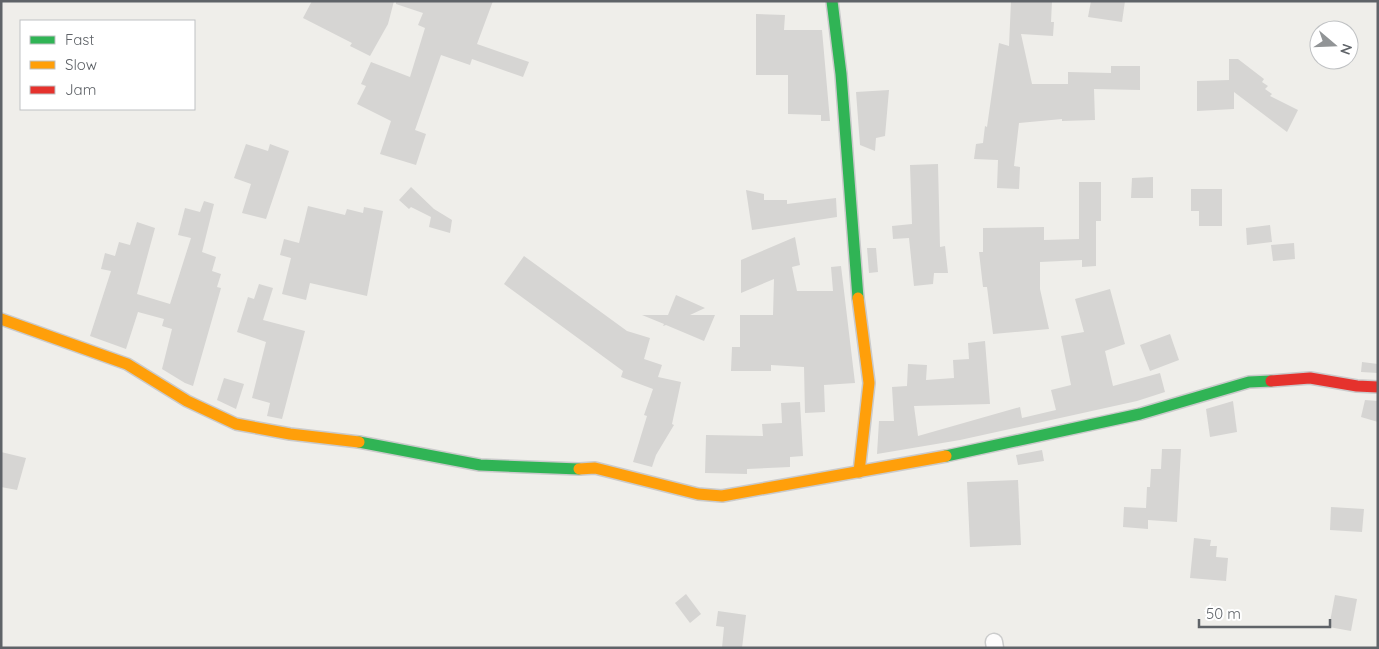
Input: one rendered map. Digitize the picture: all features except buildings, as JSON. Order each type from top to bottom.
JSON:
[{"type":"street","points":[[832,1],[841,74],[856,287],[869,383],[859,472]]},
{"type":"street","points":[[1,319],[127,364],[186,401],[236,424],[290,434],[341,439],[480,465],[564,470],[595,468],[698,494],[722,496],[791,482],[963,453],[1140,414],[1249,382],[1310,378],[1357,386],[1378,387]]},
{"type":"traffic: fast","points":[[832,1],[841,74],[858,298]]},
{"type":"traffic: fast","points":[[946,456],[1140,414],[1249,382],[1271,381]]},
{"type":"traffic: fast","points":[[359,442],[480,465],[579,469]]},
{"type":"traffic: slow","points":[[858,298],[869,383],[859,472]]},
{"type":"traffic: slow","points":[[1,319],[127,364],[187,401],[236,424],[290,434],[359,442]]},
{"type":"traffic: slow","points":[[579,469],[595,468],[698,494],[722,496],[946,456]]},
{"type":"traffic: jam","points":[[1271,381],[1310,378],[1357,386],[1378,387]]}]
